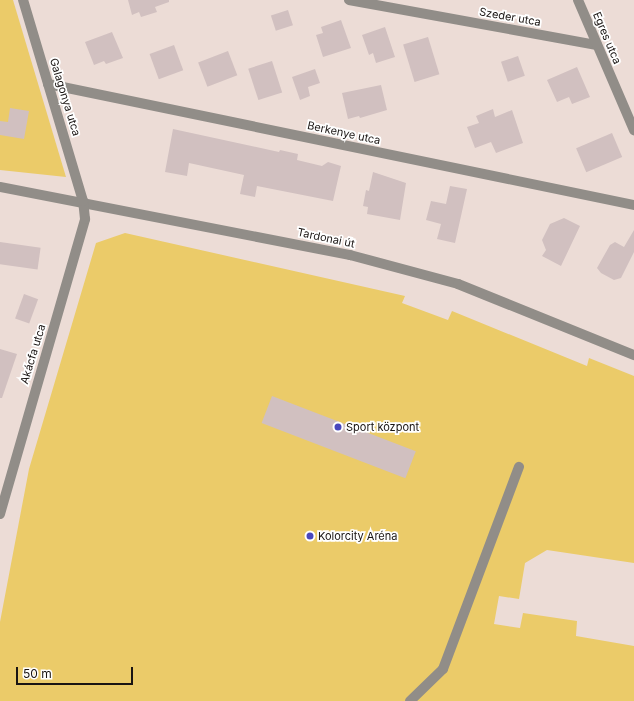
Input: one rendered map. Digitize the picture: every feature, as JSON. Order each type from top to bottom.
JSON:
[{"type":"street","name":"Galagonya utca","points":[[23,0],[83,201]]},
{"type":"street","name":"Szeder utca","points":[[349,0],[597,45]]},
{"type":"street","name":"Egres utca","points":[[578,0],[634,130]]},
{"type":"street","name":"Berkenye utca","points":[[48,84],[634,205]]},
{"type":"street","name":"Tardonai út","points":[[0,187],[83,201],[350,255],[458,284],[634,355]]},
{"type":"street","name":"Akácfa utca","points":[[0,514],[81,235],[85,219],[83,201]]},
{"type":"street","points":[[410,701],[443,669],[520,467]]},
{"type":"shaded area","points":[[0,0],[13,0],[66,177],[0,170]]},
{"type":"shaded area","name":"Sport központ","points":[[125,233],[405,296],[402,303],[448,320],[452,311],[587,366],[589,358],[634,376],[634,563],[547,550],[525,563],[519,599],[499,596],[494,624],[520,628],[523,613],[577,621],[576,636],[634,646],[634,701],[0,701],[0,622],[29,469],[96,243]]},
{"type":"building","points":[[128,0],[169,0],[169,2],[155,7],[157,12],[141,17],[139,12],[132,15]]},
{"type":"building","points":[[288,10],[293,25],[276,31],[271,16]]},
{"type":"building","points":[[341,20],[351,48],[323,57],[316,35],[323,33],[321,27]]},
{"type":"building","points":[[385,27],[395,57],[376,63],[373,53],[369,55],[362,35]]},
{"type":"building","points":[[112,32],[123,58],[106,64],[104,61],[94,65],[85,42]]},
{"type":"building","points":[[428,37],[439,74],[415,82],[403,45]]},
{"type":"building","points":[[174,45],[183,70],[159,79],[150,54]]},
{"type":"building","points":[[228,51],[237,75],[207,87],[198,62]]},
{"type":"building","points":[[518,56],[525,76],[508,82],[501,62]]},
{"type":"building","points":[[272,61],[282,92],[258,100],[248,69]]},
{"type":"building","points":[[577,67],[590,97],[572,104],[569,97],[557,102],[547,80]]},
{"type":"building","points":[[315,69],[320,83],[308,87],[310,96],[300,100],[292,77]]},
{"type":"building","points":[[381,85],[387,110],[360,118],[359,116],[348,119],[342,93]]},
{"type":"building","points":[[10,108],[29,111],[24,139],[0,135],[0,121],[8,122]]},
{"type":"building","points":[[493,109],[495,117],[512,110],[523,143],[496,153],[491,142],[475,148],[467,127],[479,123],[476,116]]},
{"type":"building","points":[[173,129],[279,152],[280,150],[298,154],[297,160],[322,166],[328,162],[341,166],[333,201],[257,186],[255,197],[240,194],[244,175],[189,163],[187,176],[165,172]]},
{"type":"building","points":[[612,133],[622,157],[586,172],[576,148]]},
{"type":"building","points":[[373,172],[406,183],[400,220],[367,214],[368,207],[363,206],[366,190],[369,191]]},
{"type":"building","points":[[450,186],[467,189],[455,243],[437,239],[441,224],[426,220],[431,201],[446,204]]},
{"type":"building","points":[[564,218],[580,226],[561,266],[542,256],[546,250],[542,240],[550,224]]},
{"type":"building","points":[[634,230],[634,252],[621,278],[614,280],[601,273],[597,268],[610,245],[615,242],[624,247]]},
{"type":"building","points":[[0,242],[41,248],[38,269],[0,264]]},
{"type":"building","points":[[24,294],[38,299],[29,324],[15,318]]},
{"type":"building","points":[[0,349],[17,354],[2,398],[0,398]]},
{"type":"building","points":[[272,396],[416,451],[405,478],[262,423]]},
{"type":"place","name":"Sport központ","points":[[338,427]]},
{"type":"place","name":"Kolorcity Aréna","points":[[310,536]]}]
